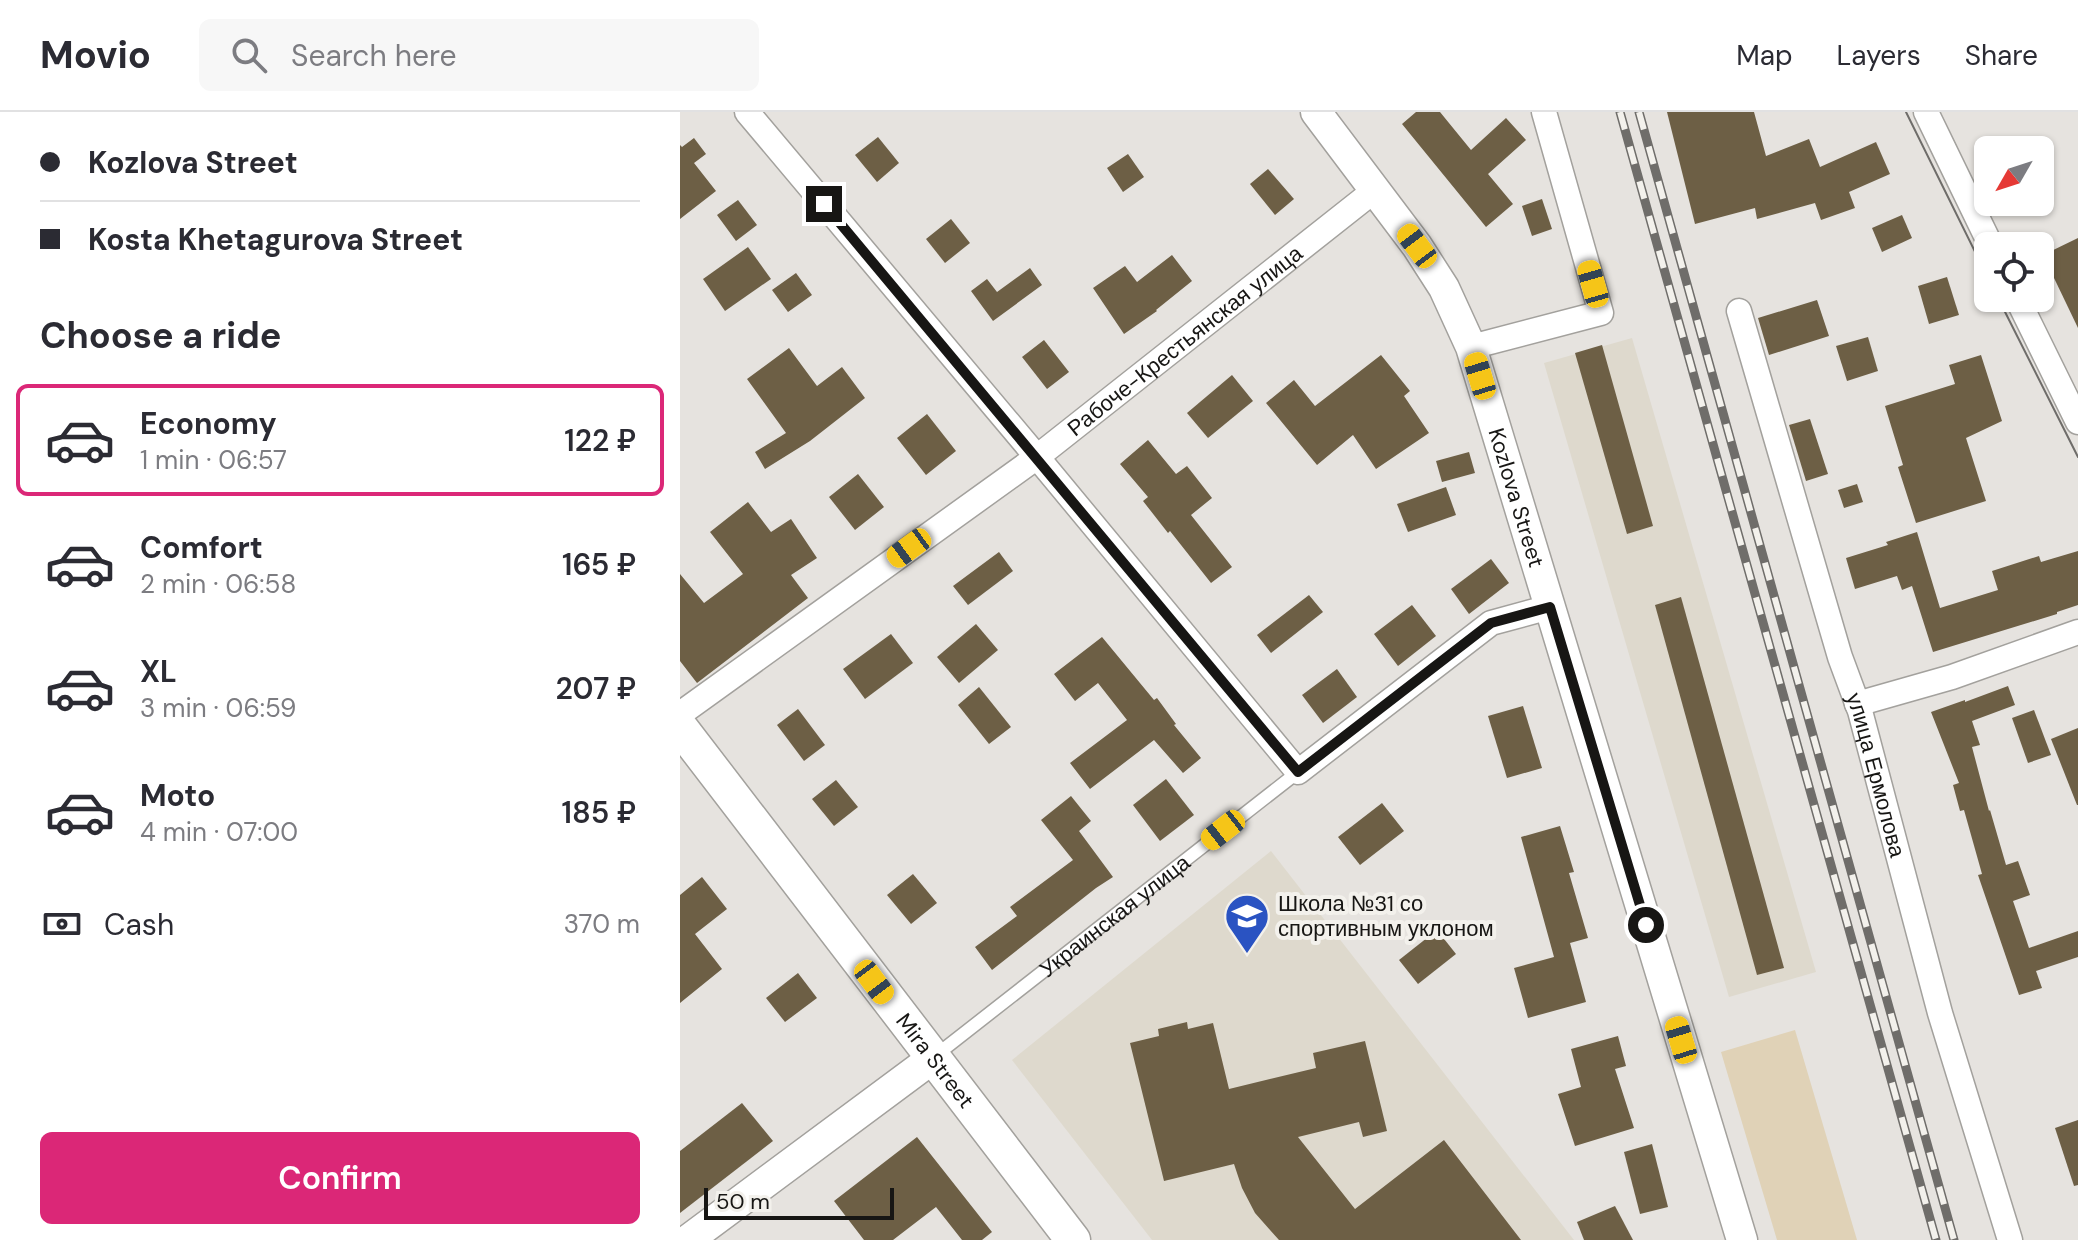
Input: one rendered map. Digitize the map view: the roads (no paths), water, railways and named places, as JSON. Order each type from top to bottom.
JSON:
[{"type":"main road","name":"Mira Street","points":[[680,727],[1073,1240]]},
{"type":"street","points":[[747,112],[1298,772]]},
{"type":"street","name":"Kozlova Street","points":[[1316,112],[1417,246],[1444,288],[1471,347],[1742,1240]]},
{"type":"street","points":[[1471,347],[1601,313],[1544,112]]},
{"type":"street","points":[[1926,112],[1984,232]]},
{"type":"street","name":"Рабоче-Крестьянская улица","points":[[680,714],[1037,457],[1375,190]]},
{"type":"street","name":"улица Ермолова","points":[[1739,311],[1840,657],[1857,704],[1940,1013],[2010,1240]]},
{"type":"street","points":[[2025,312],[2072,392],[2078,422]]},
{"type":"street","name":"Украинская улица","points":[[1298,772],[1491,623],[1550,607]]},
{"type":"street","points":[[1857,704],[1952,677],[2078,632]]},
{"type":"street","name":"Украинская улица","points":[[688,1240],[933,1058]]},
{"type":"lane","name":"Украинская улица","points":[[933,1058],[1298,772]]},
{"type":"tram line","points":[[1906,112],[1974,250]]},
{"type":"tram line","points":[[2005,312],[2078,457]]},
{"type":"railway","points":[[1620,112],[1936,1240]]},
{"type":"railway","points":[[1639,112],[1954,1240]]},
{"type":"place","name":"Школа №31 со спортивным уклоном","points":[[1247,955]]}]
